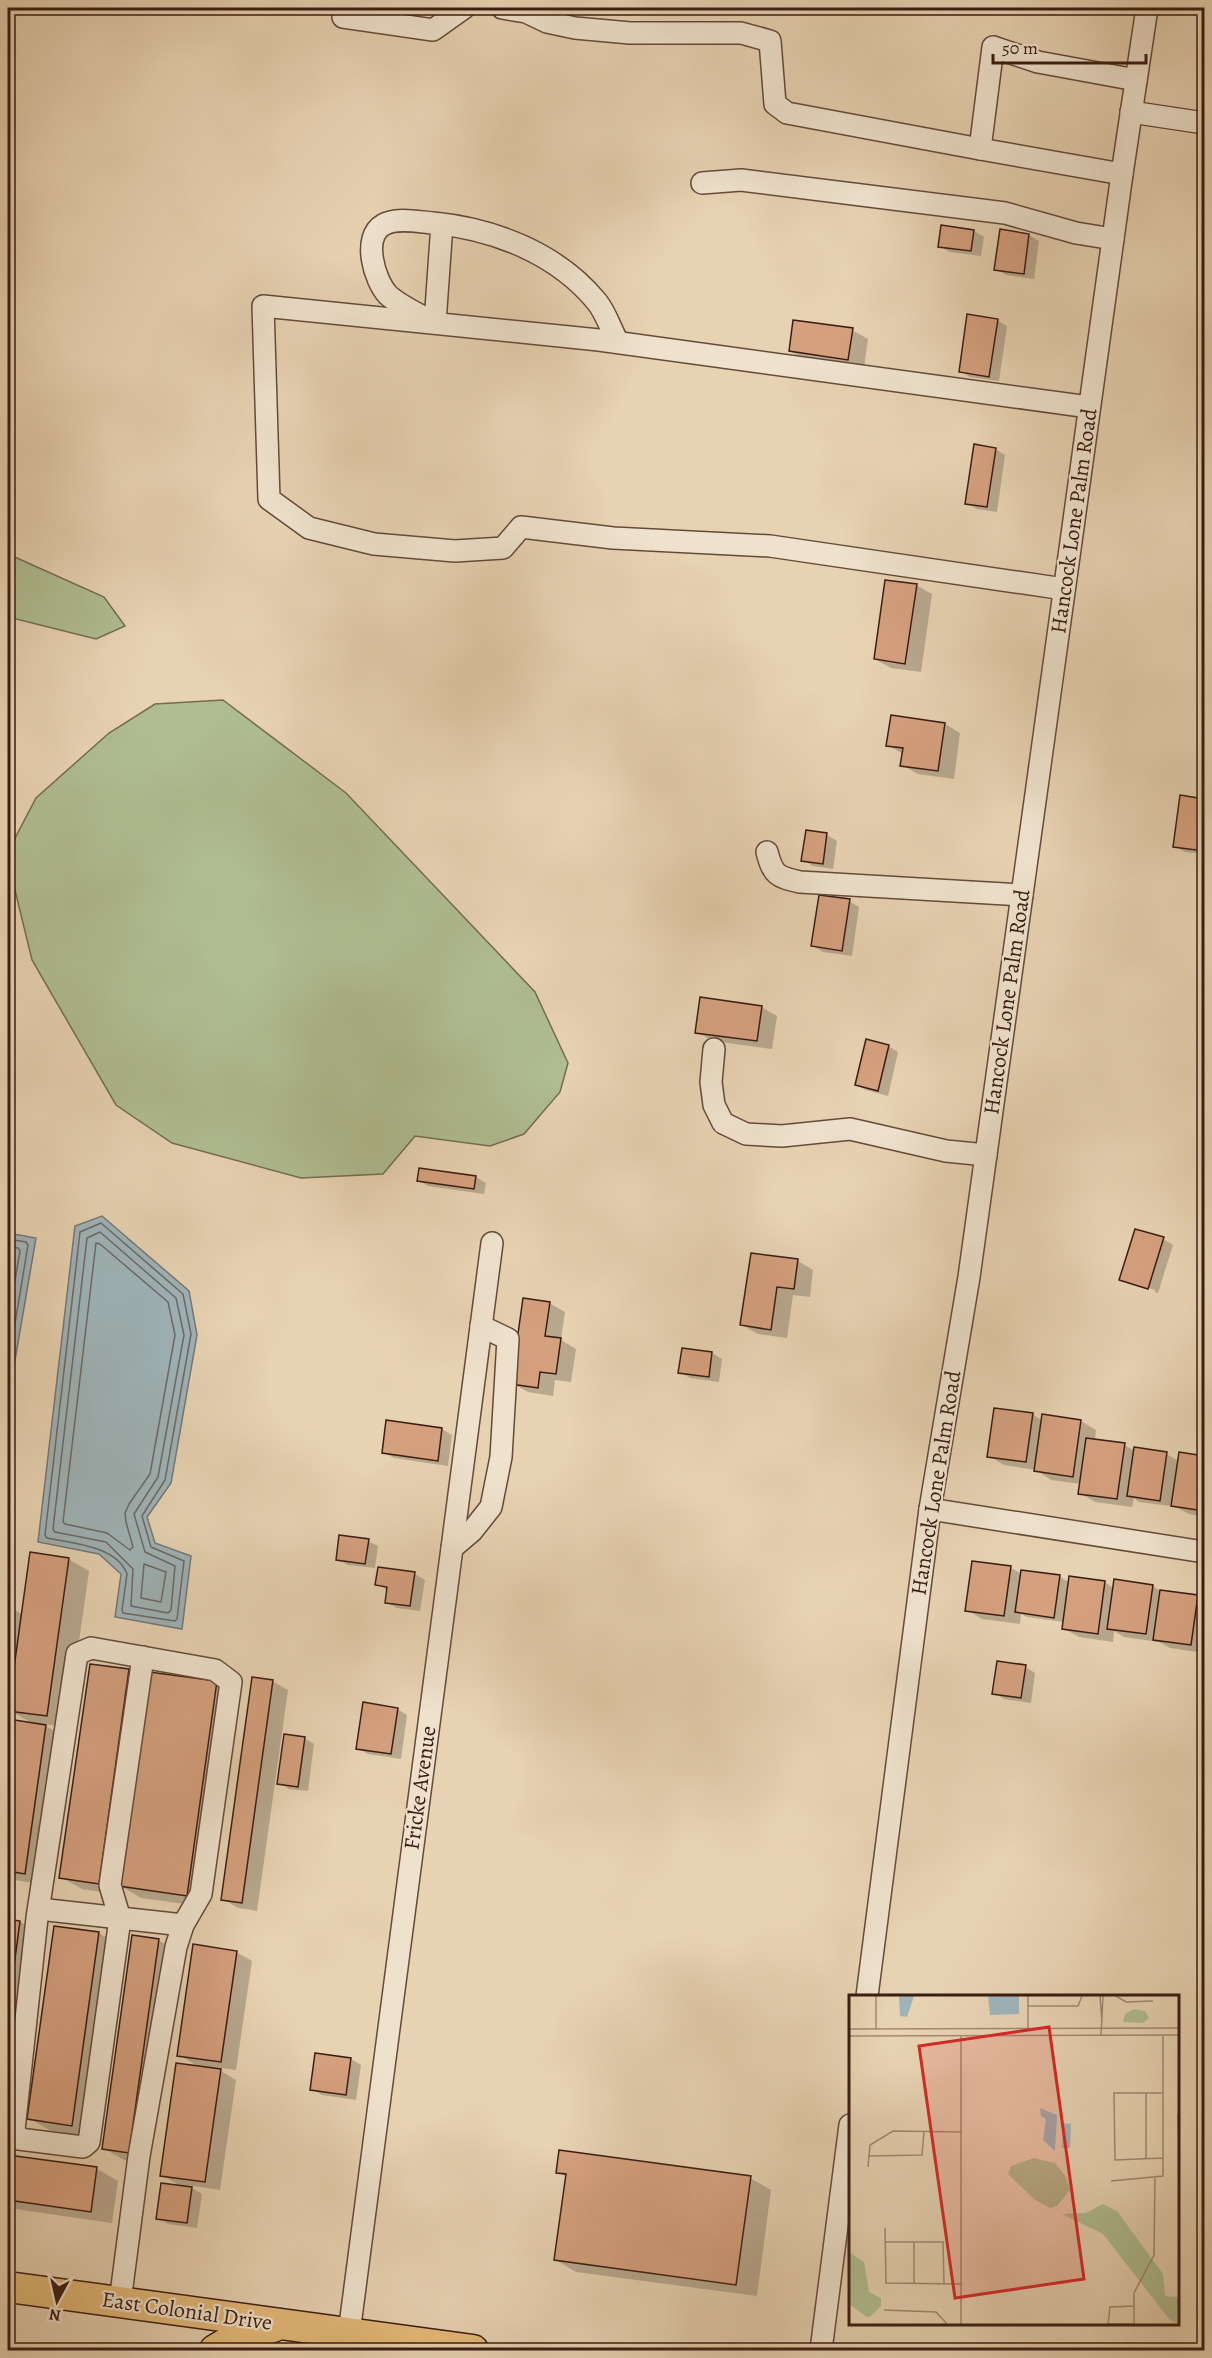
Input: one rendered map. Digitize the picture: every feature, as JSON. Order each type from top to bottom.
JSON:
[{"type":"highway","name":"East Colonial Drive","points":[[8,2287],[473,2350]]},
{"type":"highway","points":[[215,2350],[232,2340],[281,2324]]},
{"type":"street","points":[[343,17],[433,30],[464,8]]},
{"type":"street","points":[[502,8],[526,12],[547,22],[575,28],[630,33],[741,33],[770,41],[775,104],[787,113],[1122,174]]},
{"type":"street","name":"Hancock Lone Palm Road","points":[[867,1995],[930,1509],[969,1277],[1089,407],[1147,8]]},
{"type":"street","points":[[980,149],[993,47],[1038,62],[1136,81]]},
{"type":"street","points":[[1131,112],[1204,123]]},
{"type":"street","points":[[702,183],[741,180],[1005,213],[1076,232],[1113,239]]},
{"type":"street","points":[[435,323],[387,294],[377,275],[371,255],[375,234],[384,224],[405,221],[484,231],[546,258],[585,288],[599,304],[618,342]]},
{"type":"street","points":[[435,323],[442,224]]},
{"type":"street","points":[[1064,589],[770,546],[613,538],[521,527],[503,548],[455,551],[374,544],[309,528],[269,499],[263,306],[618,342],[1089,407]]},
{"type":"street","points":[[767,852],[771,870],[782,878],[800,882],[1022,895]]},
{"type":"street","points":[[714,1049],[711,1082],[714,1105],[723,1123],[746,1134],[782,1136],[850,1129],[946,1151],[986,1155]]},
{"type":"street","name":"Fricke Avenue","points":[[349,2333],[492,1243]]},
{"type":"street","points":[[452,1548],[471,1531],[491,1507],[501,1457],[508,1339],[481,1326]]},
{"type":"street","points":[[930,1509],[1204,1552]]},
{"type":"street","points":[[120,2302],[140,2156],[176,1947],[183,1925],[201,1894],[231,1682],[215,1670],[143,1657],[91,1648],[77,1654],[39,1909],[14,2130],[19,2139],[83,2147],[88,2142],[120,1919],[110,1885],[143,1657]]},
{"type":"street","points":[[39,1909],[183,1925]]},
{"type":"street","points":[[821,2350],[849,2133]]},
{"type":"green space","points":[[8,554],[104,597],[125,626],[96,639],[8,617]]},
{"type":"green space","points":[[223,700],[346,793],[535,992],[568,1063],[560,1092],[524,1134],[490,1146],[415,1136],[383,1174],[301,1178],[172,1143],[116,1105],[32,960],[12,878],[13,842],[36,798],[109,733],[155,704]]},
{"type":"water","points":[[102,1216],[189,1291],[197,1335],[171,1483],[147,1517],[155,1543],[191,1556],[182,1629],[115,1617],[121,1574],[99,1554],[38,1542],[75,1226]]},
{"type":"water","points":[[8,1233],[36,1238],[8,1401]]},
{"type":"building","points":[[941,225],[974,230],[971,251],[938,247]]},
{"type":"building","points":[[1000,229],[1029,234],[1024,274],[994,270]]},
{"type":"building","points":[[967,314],[998,319],[989,377],[959,372]]},
{"type":"building","points":[[793,320],[853,328],[848,360],[789,351]]},
{"type":"building","points":[[974,444],[996,448],[987,507],[965,504]]},
{"type":"building","points":[[885,580],[917,584],[905,664],[874,659]]},
{"type":"building","points":[[891,715],[945,723],[938,771],[900,766],[903,748],[886,746]]},
{"type":"building","points":[[1180,795],[1204,799],[1204,851],[1173,847]]},
{"type":"building","points":[[806,830],[827,833],[823,864],[801,861]]},
{"type":"building","points":[[819,895],[850,899],[842,951],[811,946]]},
{"type":"building","points":[[700,997],[762,1006],[757,1041],[695,1033]]},
{"type":"building","points":[[866,1039],[889,1045],[878,1091],[855,1085]]},
{"type":"building","points":[[419,1168],[476,1176],[474,1189],[417,1181]]},
{"type":"building","points":[[1135,1229],[1164,1237],[1148,1289],[1119,1280]]},
{"type":"building","points":[[751,1253],[798,1259],[794,1289],[777,1287],[771,1330],[740,1325]]},
{"type":"building","points":[[523,1298],[550,1302],[545,1336],[561,1338],[556,1374],[540,1372],[538,1388],[511,1384]]},
{"type":"building","points":[[682,1348],[712,1352],[709,1377],[678,1373]]},
{"type":"building","points":[[994,1408],[1033,1413],[1026,1462],[987,1457]]},
{"type":"building","points":[[1042,1414],[1081,1420],[1073,1477],[1034,1471]]},
{"type":"building","points":[[386,1420],[442,1428],[438,1461],[382,1453]]},
{"type":"building","points":[[1086,1438],[1125,1443],[1117,1499],[1078,1494]]},
{"type":"building","points":[[1134,1447],[1167,1452],[1160,1501],[1127,1496]]},
{"type":"building","points":[[1179,1452],[1204,1456],[1204,1511],[1171,1506]]},
{"type":"building","points":[[339,1535],[369,1539],[365,1564],[336,1560]]},
{"type":"building","points":[[30,1552],[69,1558],[47,1716],[8,1711]]},
{"type":"building","points":[[972,1561],[1011,1566],[1004,1616],[965,1611]]},
{"type":"building","points":[[378,1567],[415,1572],[410,1606],[385,1603],[387,1587],[375,1585]]},
{"type":"building","points":[[1021,1570],[1060,1575],[1054,1618],[1015,1612]]},
{"type":"building","points":[[1069,1576],[1105,1581],[1098,1634],[1062,1629]]},
{"type":"building","points":[[1114,1579],[1153,1585],[1146,1634],[1107,1629]]},
{"type":"building","points":[[1160,1590],[1198,1595],[1191,1645],[1153,1640]]},
{"type":"building","points":[[1204,1604],[1204,1647],[1199,1646]]},
{"type":"building","points":[[997,1661],[1026,1665],[1021,1698],[992,1694]]},
{"type":"building","points":[[90,1664],[129,1669],[99,1884],[59,1878]]},
{"type":"building","points":[[149,1672],[217,1681],[187,1896],[119,1886]]},
{"type":"building","points":[[252,1677],[273,1680],[242,1903],[221,1900]]},
{"type":"building","points":[[363,1702],[398,1708],[391,1754],[356,1749]]},
{"type":"building","points":[[8,1719],[46,1725],[25,1874],[8,1871]]},
{"type":"building","points":[[284,1734],[305,1737],[298,1787],[277,1784]]},
{"type":"building","points":[[8,1919],[20,1921],[8,2011]]},
{"type":"building","points":[[54,1926],[99,1932],[72,2126],[27,2119]]},
{"type":"building","points":[[132,1935],[159,1939],[129,2153],[102,2149]]},
{"type":"building","points":[[193,1944],[237,1951],[221,2062],[177,2056]]},
{"type":"building","points":[[315,2053],[351,2058],[346,2095],[310,2090]]},
{"type":"building","points":[[176,2063],[221,2069],[205,2182],[160,2176]]},
{"type":"building","points":[[559,2150],[751,2176],[736,2285],[554,2260],[566,2174],[556,2173]]},
{"type":"building","points":[[8,2155],[97,2167],[91,2212],[8,2200]]},
{"type":"building","points":[[161,2183],[192,2187],[187,2223],[156,2219]]}]
